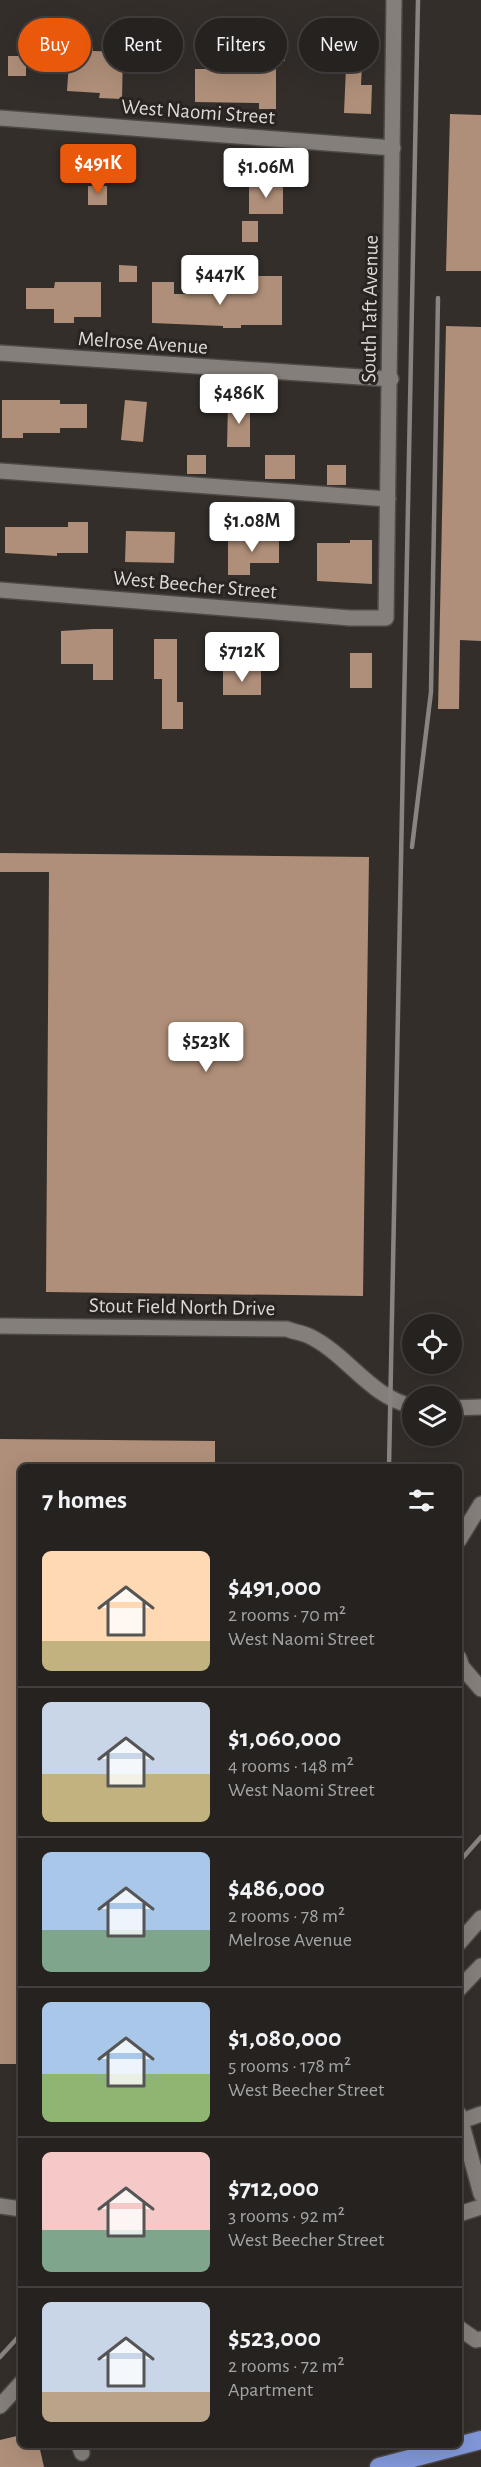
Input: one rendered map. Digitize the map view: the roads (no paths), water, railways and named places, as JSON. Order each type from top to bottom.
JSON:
[{"type":"highway","points":[[462,2445],[481,2440]]},
{"type":"highway","points":[[379,2467],[451,2448]]},
{"type":"street","name":"South Taft Avenue","points":[[386,618],[391,379],[394,0]]},
{"type":"street","name":"West Naomi Street","points":[[0,118],[393,148]]},
{"type":"street","name":"Melrose Avenue","points":[[0,353],[391,379]]},
{"type":"street","points":[[0,471],[388,499]]},
{"type":"street","name":"West Beecher Street","points":[[0,590],[350,618],[386,618]]},
{"type":"street","name":"Stout Field North Drive","points":[[0,1326],[287,1329],[310,1336],[376,1388],[402,1404]]},
{"type":"street","points":[[462,1408],[481,1407]]},
{"type":"street","points":[[462,1535],[481,1504]]},
{"type":"street","points":[[462,1667],[481,1689]]},
{"type":"street","points":[[462,1940],[481,1918]]},
{"type":"street","points":[[462,1986],[481,1966]]},
{"type":"street","points":[[462,2119],[481,2114]]},
{"type":"street","points":[[462,2127],[481,2194]]},
{"type":"street","points":[[0,2206],[18,2209]]},
{"type":"street","points":[[462,2213],[481,2207]]},
{"type":"street","points":[[462,2330],[476,2340],[481,2339]]},
{"type":"street","points":[[0,2406],[18,2387]]},
{"type":"railway","points":[[389,1464],[418,0]]},
{"type":"railway","points":[[412,847],[431,692],[438,298]]},
{"type":"railway","points":[[462,1859],[481,1837]]},
{"type":"railway","points":[[0,2357],[18,2337]]}]
